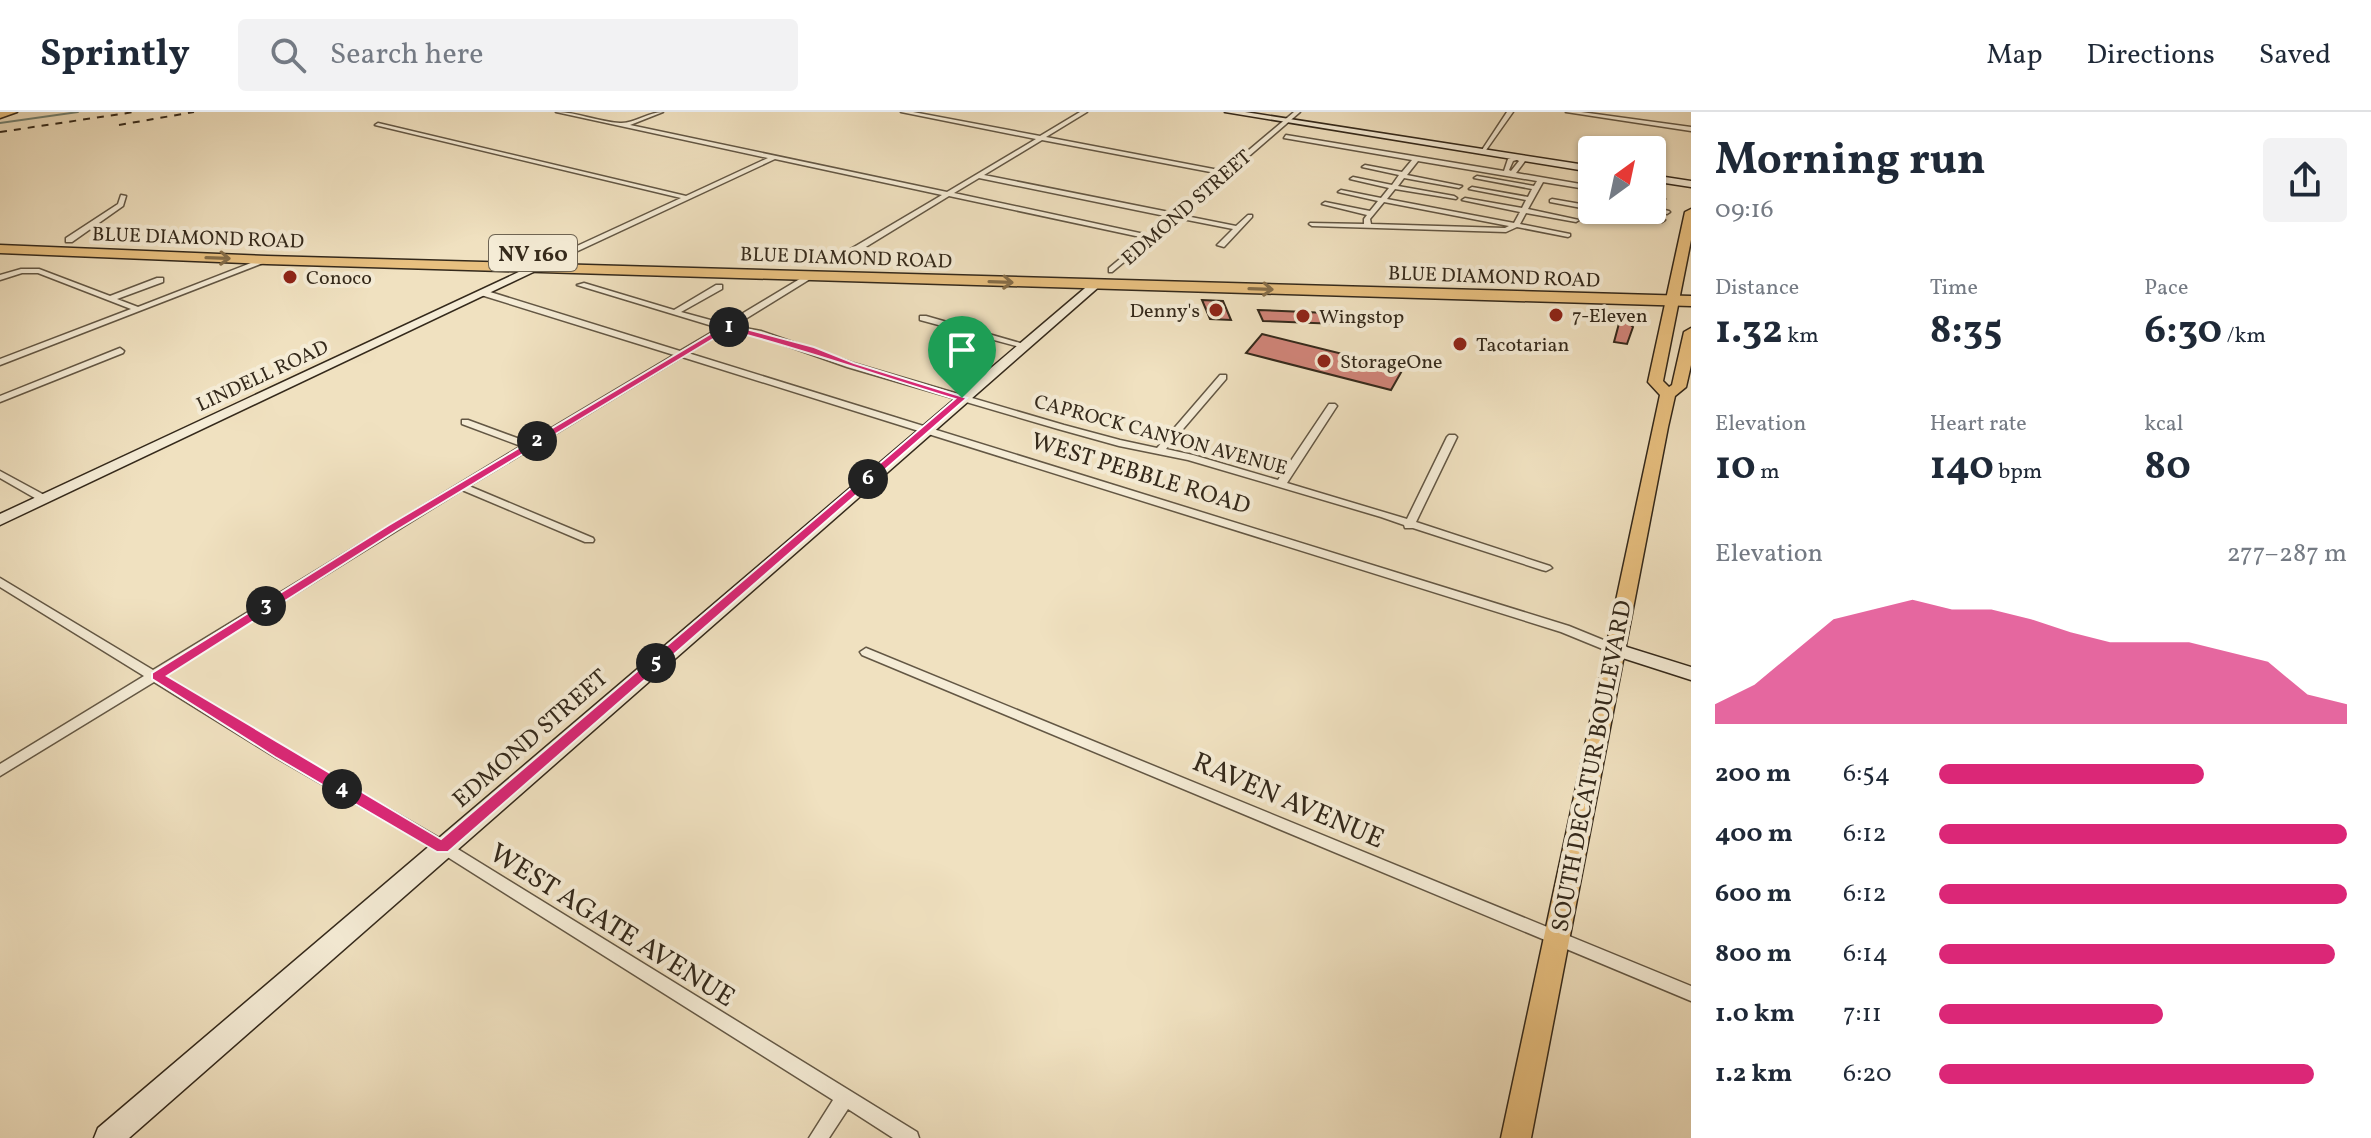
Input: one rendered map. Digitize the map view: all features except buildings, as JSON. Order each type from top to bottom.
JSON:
[{"type":"highway","name":"BLUE DIAMOND ROAD","points":[[0,237],[1112,270],[1679,292],[1691,301]]},
{"type":"highway","name":"BLUE DIAMOND ROAD","points":[[0,249],[267,260],[1602,299],[1679,292]]},
{"type":"highway","points":[[369,263],[400,257],[528,260],[567,254]]},
{"type":"highway","points":[[540,266],[572,263],[689,266],[725,259]]},
{"type":"highway","points":[[1602,299],[1640,306],[1667,318]]},
{"type":"main road","points":[[0,115],[12,112]]},
{"type":"main road","name":"SOUTH DECATUR BOULEVARD","points":[[1668,394],[1655,382],[1667,318],[1679,292],[1691,212]]},
{"type":"main road","name":"SOUTH DECATUR BOULEVARD","points":[[1516,1138],[1668,394],[1679,387],[1691,332]]},
{"type":"street","points":[[559,112],[1151,237]]},
{"type":"street","points":[[623,126],[660,112]]},
{"type":"street","points":[[904,112],[1226,173]]},
{"type":"street","points":[[835,262],[1084,112]]},
{"type":"street","points":[[1229,112],[1479,155],[1578,167]]},
{"type":"street","name":"EDMOND STREET","points":[[1112,270],[1297,112]]},
{"type":"street","points":[[1471,168],[1510,112]]},
{"type":"street","points":[[1569,112],[1691,129]]},
{"type":"street","points":[[378,125],[687,198]]},
{"type":"street","points":[[1294,146],[1309,131]]},
{"type":"street","points":[[1338,150],[1347,136]]},
{"type":"street","points":[[1286,137],[1338,150],[1416,159],[1578,186]]},
{"type":"street","points":[[1381,157],[1391,144]]},
{"type":"street","points":[[1427,161],[1434,150]]},
{"type":"street","points":[[567,254],[775,157]]},
{"type":"street","points":[[1510,174],[1522,161],[1518,158]]},
{"type":"street","points":[[1368,227],[1367,219],[1416,159]]},
{"type":"street","points":[[1411,166],[1464,175]]},
{"type":"street","points":[[1365,167],[1459,186]]},
{"type":"street","points":[[1312,224],[1500,230],[1516,225],[1536,188],[1552,170]]},
{"type":"street","points":[[978,176],[1237,228]]},
{"type":"street","points":[[1477,178],[1536,188]]},
{"type":"street","points":[[1353,179],[1454,198]]},
{"type":"street","points":[[1666,180],[1691,184]]},
{"type":"street","points":[[1472,189],[1530,199]]},
{"type":"street","points":[[1341,192],[1568,235]]},
{"type":"street","points":[[69,240],[121,205],[123,196]]},
{"type":"street","points":[[1465,200],[1576,220]]},
{"type":"street","points":[[1552,201],[1578,206]]},
{"type":"street","points":[[1325,204],[1372,214]]},
{"type":"street","points":[[1221,245],[1250,216]]},
{"type":"street","points":[[0,362],[267,260]]},
{"type":"street","name":"LINDELL ROAD","points":[[0,520],[540,266]]},
{"type":"street","points":[[0,278],[30,270],[137,309]]},
{"type":"street","points":[[0,771],[393,527],[811,276]]},
{"type":"street","points":[[109,299],[160,280]]},
{"type":"street","name":"CAPROCK CANYON AVENUE","points":[[581,285],[810,349],[850,365],[1119,443],[1281,484],[1546,568]]},
{"type":"street","name":"EDMOND STREET","points":[[108,1138],[1095,285]]},
{"type":"street","points":[[674,313],[719,287]]},
{"type":"street","name":"WEST PEBBLE ROAD","points":[[484,293],[1490,606],[1691,674]]},
{"type":"street","points":[[923,318],[1023,345]]},
{"type":"street","points":[[0,399],[120,351]]},
{"type":"street","points":[[1159,451],[1223,377]]},
{"type":"street","points":[[1281,484],[1332,406]]},
{"type":"street","points":[[465,422],[529,446]]},
{"type":"street","points":[[1409,526],[1452,437]]},
{"type":"street","points":[[0,474],[44,499]]},
{"type":"street","points":[[463,487],[589,540]]},
{"type":"street","name":"WEST AGATE AVENUE","points":[[0,582],[280,753],[443,847],[910,1138]]},
{"type":"street","name":"RAVEN AVENUE","points":[[866,652],[1691,994]]},
{"type":"street","points":[[818,1138],[845,1098]]},
{"type":"waterway","points":[[0,123],[78,112]]},
{"type":"railway","points":[[0,132],[134,112]]},
{"type":"railway","points":[[119,125],[194,112]]},
{"type":"place","name":"Conoco","points":[[290,277]]},
{"type":"place","name":"Denny's","points":[[1216,310]]},
{"type":"place","name":"7-Eleven","points":[[1556,315]]},
{"type":"place","name":"Wingstop","points":[[1303,316]]},
{"type":"place","name":"Tacotarian","points":[[1460,344]]},
{"type":"place","name":"StorageOne","points":[[1324,361]]},
{"type":"route","points":[[727,327],[758,333],[850,365],[962,398],[443,847],[280,753],[157,676],[393,527],[727,327]]}]
